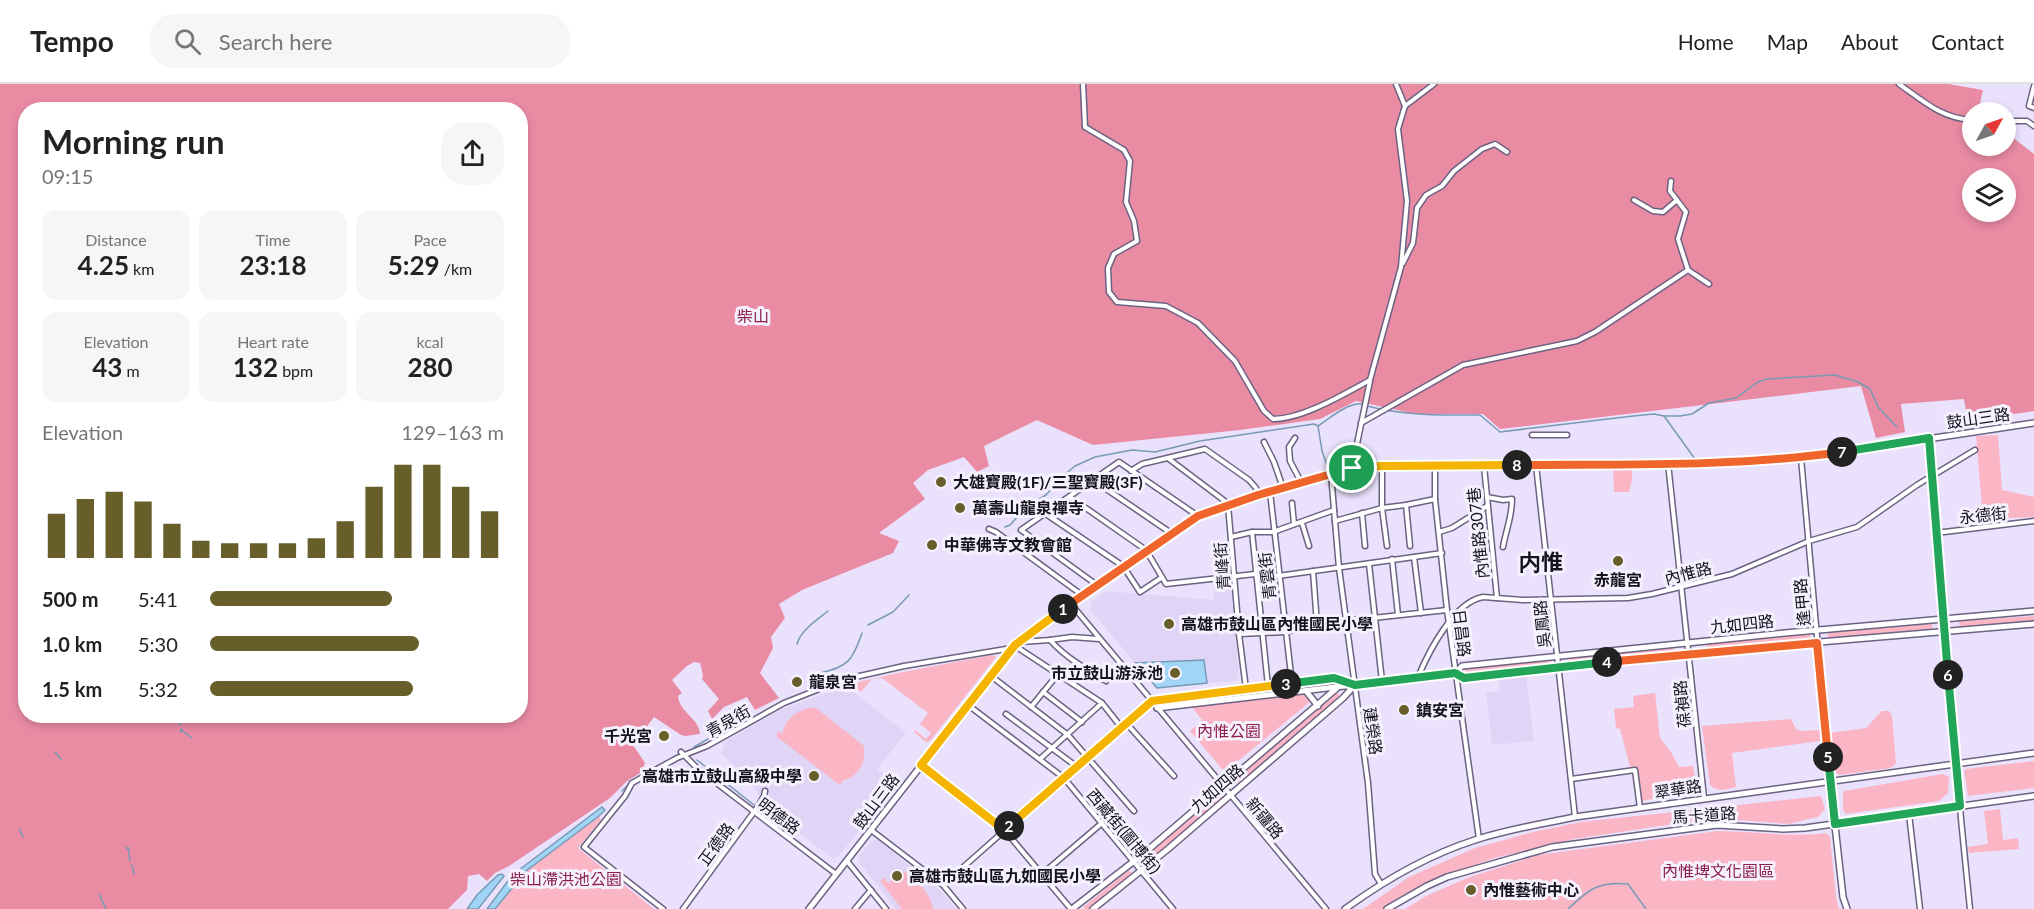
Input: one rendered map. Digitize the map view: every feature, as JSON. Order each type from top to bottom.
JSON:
[{"type":"street","points":[[1083,84],[1085,127],[1124,150],[1130,161],[1126,202],[1134,221],[1137,241],[1114,254],[1108,268],[1109,292],[1117,302],[1166,306],[1198,323],[1235,361],[1264,411],[1273,419],[1285,419],[1334,400],[1370,380]]},
{"type":"street","points":[[1396,84],[1405,106]]},
{"type":"street","points":[[1352,468],[1370,380],[1401,267],[1407,201],[1398,129],[1405,106],[1434,84]]},
{"type":"street","points":[[1899,84],[1936,111],[1962,119]]},
{"type":"street","points":[[2034,86],[2029,106],[2034,108]]},
{"type":"street","points":[[2016,121],[2027,121],[2034,126]]},
{"type":"street","points":[[1401,267],[1413,243],[1417,207],[1426,195],[1442,186],[1454,171],[1482,149],[1495,144],[1507,152]]},
{"type":"street","points":[[1671,181],[1670,191],[1686,212],[1677,239],[1688,270],[1709,284]]},
{"type":"street","points":[[1634,200],[1653,212],[1663,212],[1677,200]]},
{"type":"street","points":[[1361,423],[1463,365],[1576,342],[1595,332],[1688,270]]},
{"type":"street","name":"鼓山三路","points":[[808,909],[1015,645],[1123,566],[1198,516],[1258,495],[1352,468],[1435,465],[1668,464],[1801,458],[2034,423]]},
{"type":"street","points":[[1532,435],[1567,435]]},
{"type":"street","points":[[1295,438],[1289,447],[1290,461],[1301,482]]},
{"type":"street","points":[[1929,438],[1944,632],[1970,909]]},
{"type":"street","points":[[1264,442],[1283,488]]},
{"type":"street","points":[[1131,471],[1142,464],[1200,449],[1208,450],[1225,465],[1249,480],[1256,488],[1258,495]]},
{"type":"street","name":"內惟路","points":[[1418,677],[1426,657],[1449,623],[1473,598],[1523,600],[1628,598],[1732,574],[1809,541],[1857,526],[1931,475],[1975,450]]},
{"type":"street","name":"逢甲路","points":[[1801,458],[1830,781]]},
{"type":"street","points":[[1168,459],[1229,505]]},
{"type":"street","points":[[1097,585],[1021,530],[1119,462],[1198,516]]},
{"type":"street","name":"葆禎路","points":[[1668,464],[1704,798]]},
{"type":"street","name":"日昌路","points":[[1435,465],[1435,499],[1447,610],[1479,839]]},
{"type":"street","name":"吳鳳路","points":[[1536,465],[1575,817]]},
{"type":"street","points":[[1382,466],[1382,508],[1387,546]]},
{"type":"street","name":"內惟路307巷","points":[[1484,466],[1497,598]]},
{"type":"street","name":"建榮路","points":[[1330,474],[1351,670],[1368,786],[1375,874],[1381,884]]},
{"type":"street","points":[[1093,480],[1171,533]]},
{"type":"street","name":"青雲街","points":[[1270,492],[1293,692]]},
{"type":"street","points":[[1070,497],[1146,550],[1166,584],[1255,574],[1278,576],[1442,553]]},
{"type":"street","points":[[1487,497],[1512,499],[1512,517],[1505,534],[1503,547]]},
{"type":"street","points":[[1335,521],[1382,508],[1435,499]]},
{"type":"street","points":[[1292,503],[1294,524]]},
{"type":"street","name":"青峰街","points":[[1229,505],[1239,634],[1247,697]]},
{"type":"street","points":[[1406,505],[1410,546]]},
{"type":"street","points":[[1439,532],[1452,528],[1487,506]]},
{"type":"street","points":[[1231,537],[1252,532],[1273,532],[1334,510]]},
{"type":"street","points":[[1046,513],[1123,566],[1140,592],[1161,578]]},
{"type":"street","points":[[1362,513],[1365,546]]},
{"type":"street","name":"永德街","points":[[1936,532],[2034,521]]},
{"type":"street","points":[[1302,523],[1309,546]]},
{"type":"street","points":[[989,529],[1082,595]]},
{"type":"street","points":[[1252,532],[1268,687]]},
{"type":"street","points":[[1414,557],[1421,613]]},
{"type":"street","points":[[1392,559],[1398,615]]},
{"type":"street","points":[[1369,564],[1382,681]]},
{"type":"street","points":[[1313,571],[1317,624]]},
{"type":"street","name":"新疆路","points":[[1071,604],[1326,909]]},
{"type":"street","points":[[1239,634],[1285,632],[1317,624],[1447,610]]},
{"type":"street","name":"九如四路","points":[[1455,673],[1462,666],[1817,630],[2034,611]]},
{"type":"street","name":"九如四路","points":[[1157,708],[1455,673],[1464,678],[1688,653],[2034,624]]},
{"type":"street","points":[[1015,645],[1072,637],[1100,639]]},
{"type":"street","points":[[1050,640],[1106,681]]},
{"type":"street","points":[[1015,645],[1102,703],[1121,727]]},
{"type":"street","name":"青泉街","points":[[663,909],[584,847],[625,796],[631,785],[682,754],[707,746],[784,703],[842,680],[1015,645]]},
{"type":"street","points":[[1031,707],[1058,674]]},
{"type":"street","points":[[991,676],[1068,735],[1134,811]]},
{"type":"street","name":"九如四路","points":[[1152,701],[1334,678],[1355,685]]},
{"type":"street","name":"九如四路","points":[[1093,909],[1230,795],[1343,698],[1355,685]]},
{"type":"street","name":"九如四路","points":[[1071,909],[1134,862],[1338,687]]},
{"type":"street","points":[[1306,691],[1318,706]]},
{"type":"street","points":[[1043,692],[1082,722]]},
{"type":"street","points":[[943,885],[1152,701]]},
{"type":"street","points":[[1040,759],[1102,703]]},
{"type":"street","name":"西藏街(圖博街)","points":[[968,705],[1064,778],[1173,909]]},
{"type":"street","points":[[1006,714],[1076,766]]},
{"type":"street","points":[[1126,723],[1174,776]]},
{"type":"street","name":"翠華路","points":[[1345,909],[1381,884],[1431,857],[1479,839],[1575,817],[2034,753]]},
{"type":"street","name":"明德路","points":[[682,754],[698,769],[836,874]]},
{"type":"street","points":[[921,765],[1004,830],[1071,909]]},
{"type":"street","points":[[1571,779],[1635,770],[1641,808]]},
{"type":"street","points":[[1830,781],[1846,909]]},
{"type":"street","name":"正德路","points":[[683,909],[754,812],[765,790]]},
{"type":"street","name":"馬卡道路","points":[[1387,909],[1448,877],[1552,847],[1717,825],[1783,830],[2034,796]]},
{"type":"street","points":[[1909,814],[1920,909]]},
{"type":"street","points":[[1041,874],[1102,823]]},
{"type":"street","points":[[871,830],[943,885],[963,909]]},
{"type":"street","points":[[846,861],[886,909]]},
{"type":"street","points":[[855,909],[871,890]]},
{"type":"shaded area","name":"高雄市鼓山區內惟國民小學","points":[[1226,581],[1231,587],[1239,677],[1235,681],[1207,683],[1204,660],[1135,663],[1090,609],[1091,602],[1105,591],[1214,600],[1213,582]]},
{"type":"shaded area","points":[[1526,674],[1534,741],[1492,745],[1486,692],[1500,691],[1499,677]]},
{"type":"shaded area","name":"高雄市立鼓山高級中學","points":[[846,686],[906,733],[877,769],[895,783],[894,785],[840,855],[833,859],[757,801],[758,793],[721,752],[724,747],[723,743],[780,710]]},
{"type":"shaded area","name":"高雄市鼓山區九如國民小學","points":[[873,840],[878,840],[940,890],[956,909],[896,909],[859,862],[859,856]]},
{"type":"green space","name":"柴山","points":[[0,84],[1948,84],[1983,90],[1980,102],[1962,102],[1962,156],[2016,156],[2016,140],[2034,154],[2034,411],[1968,421],[1964,399],[1901,404],[1905,432],[1876,438],[1861,386],[1500,429],[1483,414],[1415,414],[1356,401],[1320,419],[1240,430],[1093,445],[1037,420],[984,446],[989,466],[977,472],[964,457],[928,470],[913,483],[925,499],[879,533],[899,541],[893,553],[802,590],[779,604],[785,618],[771,637],[773,648],[760,673],[779,698],[755,710],[747,697],[724,707],[712,719],[708,711],[719,699],[702,679],[700,663],[694,662],[687,666],[672,680],[682,693],[678,696],[679,702],[699,728],[700,734],[681,735],[654,717],[633,745],[645,763],[642,772],[627,781],[610,798],[495,873],[487,881],[479,874],[468,876],[467,890],[448,909],[0,909]]},
{"type":"green space","points":[[1998,435],[2002,490],[2034,497],[2034,517],[1983,519],[1976,436]]},
{"type":"green space","points":[[1613,470],[1632,470],[1629,492],[1614,492]]},
{"type":"green space","points":[[2034,616],[2034,622],[1960,627],[1959,621]]},
{"type":"green space","points":[[1932,623],[1933,629],[1828,638],[1828,632]]},
{"type":"green space","points":[[1810,634],[1810,640],[1707,650],[1707,643]]},
{"type":"green space","points":[[1673,646],[1673,652],[1569,663],[1569,657]]},
{"type":"green space","points":[[992,655],[996,657],[930,741],[926,742],[914,732],[915,730],[926,739],[931,733],[920,724],[928,713],[882,678],[872,679],[861,692],[850,684],[898,673]]},
{"type":"green space","points":[[1550,658],[1551,664],[1466,674],[1465,669]]},
{"type":"green space","points":[[1337,692],[1341,697],[1239,783],[1235,778]]},
{"type":"green space","points":[[1655,693],[1660,738],[1679,767],[1693,766],[1696,784],[1688,793],[1641,801],[1636,767],[1630,767],[1620,729],[1616,728],[1614,709],[1634,707],[1633,696]]},
{"type":"green space","name":"內惟公園","points":[[1305,694],[1311,701],[1227,770],[1222,769],[1190,731],[1202,720],[1191,706]]},
{"type":"green space","points":[[810,708],[816,708],[864,746],[864,758],[860,768],[840,785],[776,736],[779,731],[782,734],[792,716]]},
{"type":"green space","points":[[1882,711],[1889,711],[1892,716],[1896,763],[1891,768],[1839,775],[1834,770],[1829,733],[1866,728]]},
{"type":"green space","points":[[1791,719],[1796,729],[1801,731],[1820,730],[1820,741],[1732,753],[1736,787],[1719,790],[1710,785],[1702,726]]},
{"type":"green space","points":[[2034,761],[2034,788],[1968,796],[1964,771],[1966,769]]},
{"type":"green space","points":[[1943,774],[1949,777],[1948,793],[1939,801],[1846,814],[1843,810],[1844,791]]},
{"type":"green space","points":[[1219,792],[1223,798],[1148,863],[1143,857]]},
{"type":"green space","points":[[1821,796],[1825,809],[1818,817],[1788,824],[1713,818],[1574,839],[1494,858],[1447,875],[1386,909],[1363,909],[1409,877],[1475,848],[1533,832],[1581,822]]},
{"type":"green space","points":[[2000,809],[2003,840],[2018,838],[2019,849],[1969,853],[1968,847],[1988,844],[1984,811]]},
{"type":"green space","name":"柴山滯洪池公園","points":[[599,816],[601,820],[578,848],[654,909],[495,909],[526,871]]},
{"type":"green space","name":"內惟埤文化園區","points":[[1718,831],[1786,835],[1826,833],[1830,837],[1839,909],[1405,909],[1428,895],[1470,877],[1538,855]]},
{"type":"green space","points":[[1129,870],[1133,875],[1091,909],[1083,907]]},
{"type":"green space","points":[[904,872],[923,888],[933,909],[902,909],[880,881],[884,878],[889,884],[894,875]]},
{"type":"water","name":"市立鼓山游泳池","points":[[1204,660],[1207,683],[1157,688],[1135,663]]},
{"type":"water","points":[[602,807],[605,810],[599,816],[526,871],[495,909],[487,909],[511,877]]},
{"type":"water","points":[[498,875],[504,876],[478,909],[467,909],[477,895]]},
{"type":"waterway","points":[[1367,406],[1409,413],[1480,415],[1500,432],[1654,414],[1664,416],[1692,414],[1709,403],[1736,398],[1758,382],[1767,379],[1835,375],[1858,382],[1870,389],[1878,407],[1897,427]]},
{"type":"waterway","points":[[1005,527],[1010,525],[1027,506],[1046,495],[1075,466],[1095,457],[1132,450],[1155,452],[1200,441],[1314,424],[1318,426],[1351,405],[1363,404]]},
{"type":"waterway","points":[[1664,416],[1695,459]]},
{"type":"waterway","points":[[1318,426],[1322,451],[1328,468]]},
{"type":"waterway","points":[[868,625],[893,612],[909,595]]},
{"type":"waterway","points":[[797,644],[806,630],[828,611]]},
{"type":"waterway","points":[[820,673],[837,668],[848,661],[856,650],[862,633]]},
{"type":"waterway","points":[[181,730],[192,738]]},
{"type":"waterway","points":[[694,747],[708,739]]},
{"type":"waterway","points":[[55,752],[61,759]]},
{"type":"waterway","points":[[697,760],[754,805]]},
{"type":"waterway","points":[[644,774],[661,764]]},
{"type":"waterway","points":[[622,791],[632,781]]},
{"type":"waterway","points":[[19,829],[23,837]]},
{"type":"waterway","points":[[128,848],[130,861]]},
{"type":"waterway","points":[[132,865],[134,874]]},
{"type":"waterway","points":[[1568,909],[1594,888],[1618,883],[1628,884],[1646,909]]},
{"type":"waterway","points":[[99,894],[106,909]]},
{"type":"place","name":"大雄寶殿(1F)/三聖寶殿(3F)","points":[[941,482]]},
{"type":"place","name":"萬壽山龍泉禪寺","points":[[960,508]]},
{"type":"place","name":"中華佛寺文教會館","points":[[932,545]]},
{"type":"place","name":"赤龍宮","points":[[1618,561]]},
{"type":"place","name":"高雄市鼓山區內惟國民小學","points":[[1169,624]]},
{"type":"place","name":"市立鼓山游泳池","points":[[1175,673]]},
{"type":"place","name":"龍泉宮","points":[[797,682]]},
{"type":"place","name":"鎮安宮","points":[[1404,710]]},
{"type":"place","name":"千光宮","points":[[664,736]]},
{"type":"place","name":"高雄市立鼓山高級中學","points":[[814,776]]},
{"type":"place","name":"高雄市鼓山區九如國民小學","points":[[897,876]]},
{"type":"place","name":"內惟藝術中心","points":[[1471,890]]},
{"type":"district","name":"内惟","points":[[1541,562]]},
{"type":"route","points":[[1929,438],[1951,725],[1960,806],[1835,824],[1817,643],[1688,653],[1464,678],[1455,673],[1355,685],[1334,678],[1159,699],[1152,701],[1004,830],[921,765],[1018,642],[1146,550],[1187,522],[1210,511],[1352,468],[1435,465],[1694,464],[1805,457],[1929,438]]}]
